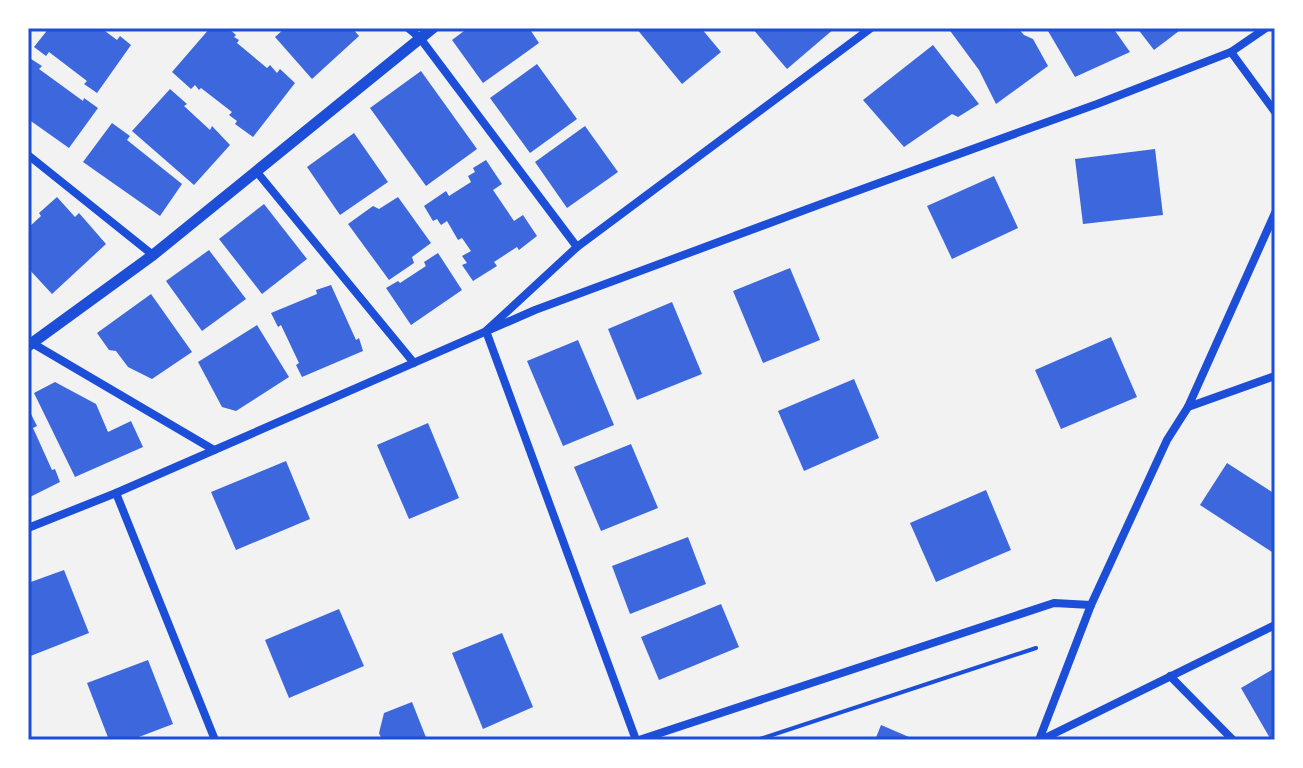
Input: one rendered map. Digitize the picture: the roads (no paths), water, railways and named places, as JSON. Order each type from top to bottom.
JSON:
[{"type":"street","points":[[408,28],[420,38],[577,247]]},
{"type":"street","points":[[214,450],[30,344],[153,255],[433,28]]},
{"type":"street","points":[[486,331],[577,247],[870,28]]},
{"type":"street","points":[[28,528],[116,493],[549,305],[1097,104],[1231,52],[1266,28]]},
{"type":"street","points":[[1231,52],[1275,112]]},
{"type":"street","points":[[28,155],[153,255]]},
{"type":"street","points":[[256,171],[414,363]]},
{"type":"street","points":[[1040,740],[1091,605],[1167,440],[1188,407],[1275,215]]},
{"type":"street","points":[[486,331],[638,740],[1054,603],[1091,605]]},
{"type":"street","points":[[1188,407],[1275,376]]},
{"type":"street","points":[[116,493],[215,740]]},
{"type":"street","points":[[1040,740],[1275,625]]},
{"type":"street","points":[[1170,676],[1233,740]]},
{"type":"lane","points":[[757,740],[1036,648]]}]
